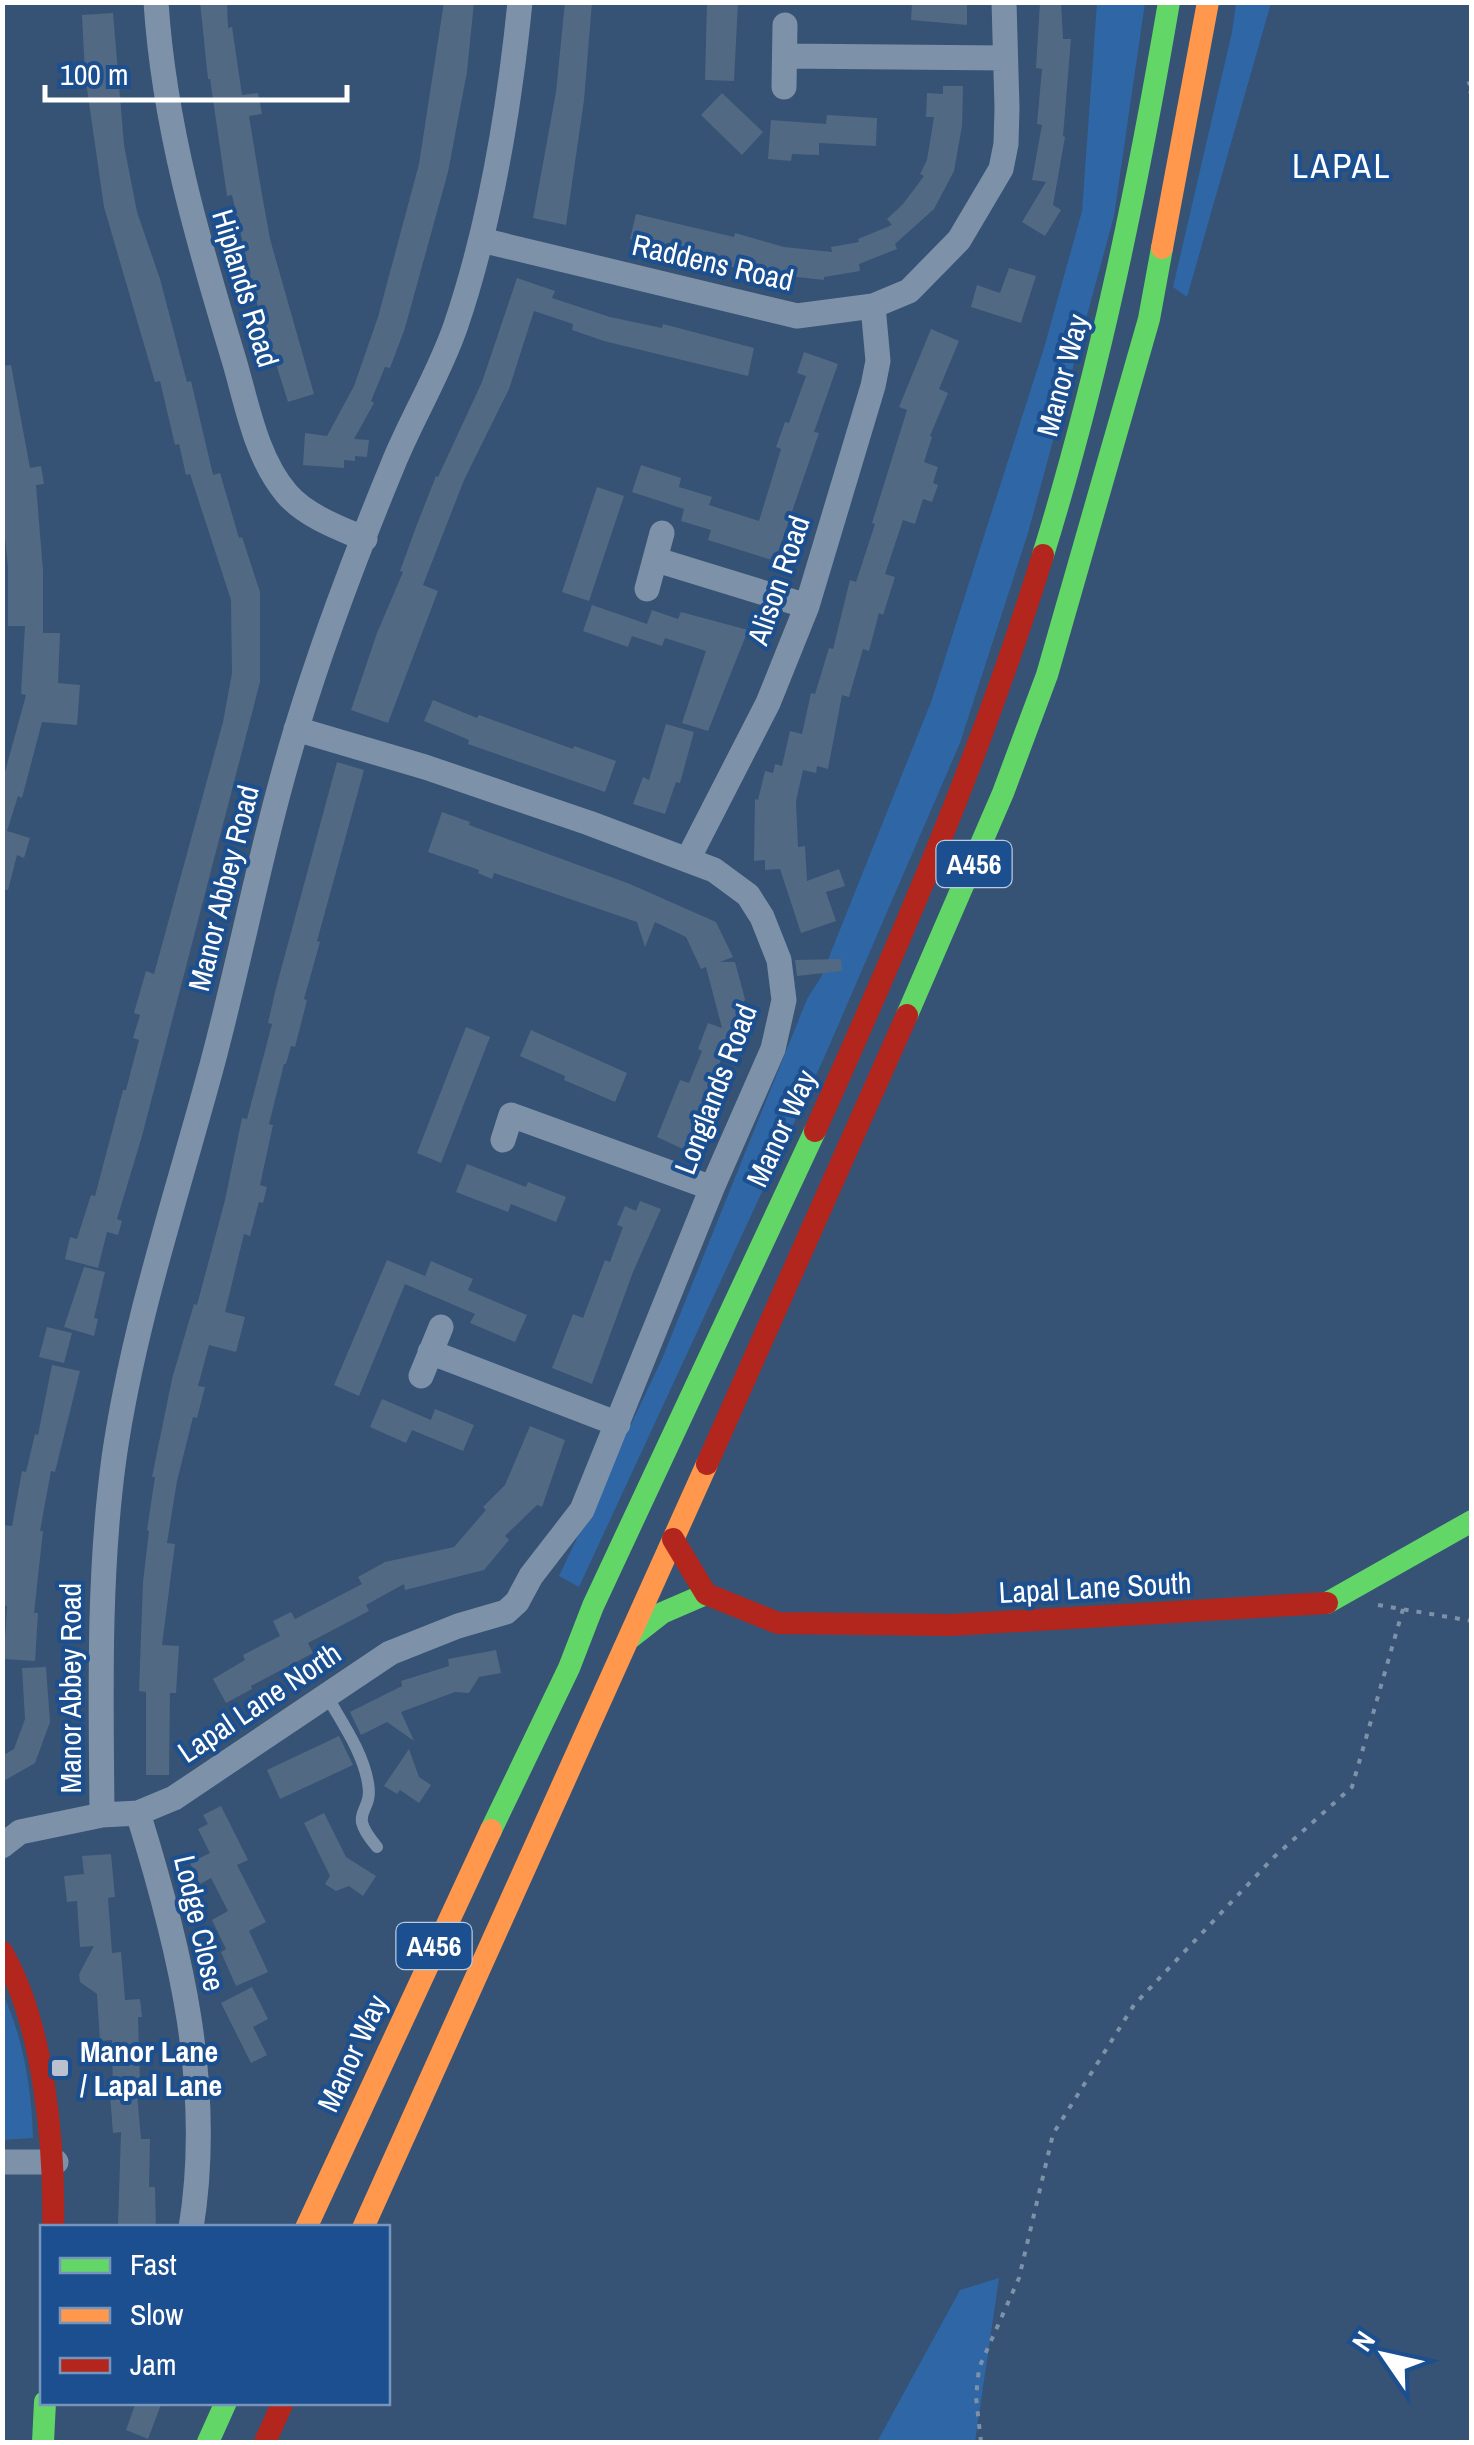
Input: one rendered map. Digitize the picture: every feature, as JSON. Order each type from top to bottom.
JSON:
[{"type":"main road","name":"Manor Way","points":[[307,2225],[434,1946],[569,1668],[593,1606],[816,1124],[904,926],[1010,660],[1064,486],[1108,323],[1140,175],[1169,2]]},
{"type":"main road","name":"A456","points":[[364,2225],[941,942],[1004,793],[1048,675],[1148,319],[1208,2]]},
{"type":"main road","name":"Lapal Lane South","points":[[706,1594],[778,1622],[950,1625],[1325,1604],[1472,1521]]},
{"type":"main road","points":[[629,1638],[662,1613],[706,1594],[673,1539]]},
{"type":"main road","points":[[2,1952],[16,1974],[46,2086],[56,2162],[53,2225]]},
{"type":"main road","points":[[43,2442],[45,2405]]},
{"type":"main road","points":[[208,2442],[225,2405]]},
{"type":"main road","points":[[265,2442],[282,2405]]},
{"type":"street","name":"Hiplands Road","points":[[156,2],[160,68],[188,207],[257,438],[276,480],[289,497],[322,520],[365,539]]},
{"type":"street","name":"Manor Abbey Road","points":[[102,1814],[100,1621],[104,1553],[114,1456],[130,1367],[214,1059],[296,729],[394,464],[455,328],[480,240],[512,80],[520,2]]},
{"type":"street","name":"Raddens Road","points":[[480,240],[796,316],[873,306],[909,291],[960,240],[1000,169],[1006,144],[1004,2]]},
{"type":"street","points":[[784,25],[784,88]]},
{"type":"street","points":[[785,56],[1006,58]]},
{"type":"street","name":"Alison Road","points":[[688,859],[768,703],[807,606],[873,386],[878,361],[873,306]]},
{"type":"street","points":[[648,589],[662,533]]},
{"type":"street","points":[[657,560],[807,606]]},
{"type":"street","name":"Longlands Road","points":[[296,729],[425,766],[714,870],[748,895],[772,937],[784,1000],[773,1049],[712,1188],[582,1510],[532,1576]]},
{"type":"street","points":[[504,1140],[516,1105],[712,1188]]},
{"type":"street","points":[[441,1327],[425,1364],[618,1424]]},
{"type":"street","name":"Lapal Lane North","points":[[2,1846],[20,1832],[102,1814],[138,1813],[174,1798],[390,1652],[506,1612],[517,1602],[532,1576]]},
{"type":"street","name":"Lodge Close","points":[[138,1813],[171,1918],[199,2088],[191,2225]]},
{"type":"street","points":[[2,2162],[56,2162]]},
{"type":"lane","points":[[327,1696],[357,1749],[368,1783],[360,1822],[377,1847]]},
{"type":"path","points":[[1472,82],[1467,84],[1472,96]]},
{"type":"path","points":[[1337,1597],[1472,1621]]},
{"type":"path","points":[[981,2442],[976,2397],[979,2368],[1019,2278],[1053,2134],[1134,2005],[1274,1857],[1352,1786],[1403,1609]]},
{"type":"shaded area","points":[[1097,3],[1145,3],[1114,216],[1028,533],[960,743],[824,1058],[579,1587],[559,1576],[662,1359],[931,702],[1044,348],[1082,211]]},
{"type":"shaded area","points":[[1236,3],[1271,3],[1187,297],[1173,287]]},
{"type":"shaded area","points":[[2,1992],[25,2064],[33,2138],[3,2140]]},
{"type":"shaded area","points":[[999,2278],[975,2442],[877,2442],[960,2290]]},
{"type":"building","points":[[200,2],[227,2],[228,28],[232,27],[242,95],[258,93],[262,114],[249,116],[270,239],[314,394],[288,402],[255,297],[232,195],[227,196]]},
{"type":"building","points":[[444,2],[474,2],[467,72],[448,172],[405,328],[390,368],[385,367],[371,401],[374,403],[354,439],[369,440],[367,457],[344,460],[344,468],[303,465],[305,433],[327,436],[354,386],[378,317],[419,164]]},
{"type":"building","points":[[565,2],[592,2],[584,100],[566,225],[533,218],[556,92]]},
{"type":"building","points":[[707,2],[738,2],[734,81],[705,80]]},
{"type":"building","points":[[912,2],[967,2],[967,25],[911,20]]},
{"type":"building","points":[[1040,2],[1061,2],[1063,39],[1071,39],[1065,137],[1053,205],[1061,210],[1045,236],[1022,222],[1046,182],[1032,180],[1042,125],[1037,124],[1042,69],[1036,68]]},
{"type":"building","points":[[113,13],[124,145],[137,212],[160,279],[187,382],[191,381],[213,475],[220,473],[260,592],[260,682],[117,1219],[122,1221],[118,1235],[107,1232],[98,1268],[65,1259],[70,1237],[77,1239],[91,1195],[95,1196],[126,1090],[139,1040],[133,1038],[140,1015],[134,1013],[146,971],[154,974],[223,722],[232,673],[231,600],[190,474],[186,475],[179,444],[175,445],[160,381],[155,382],[104,207],[85,75],[82,15]]},
{"type":"building","points":[[943,86],[963,86],[962,126],[954,171],[934,209],[895,244],[897,249],[859,264],[860,271],[824,280],[770,274],[769,277],[630,239],[636,214],[734,237],[735,233],[784,247],[832,252],[831,247],[859,242],[858,239],[892,225],[887,219],[924,176],[920,174],[927,160],[934,117],[926,117],[927,93],[943,94]]},
{"type":"building","points":[[722,93],[763,132],[742,155],[701,115]]},
{"type":"building","points":[[827,115],[877,118],[876,146],[819,143],[819,155],[792,154],[791,161],[768,159],[771,120],[826,124]]},
{"type":"building","points":[[1009,268],[1036,276],[1021,323],[971,307],[977,285],[1000,293]]},
{"type":"building","points":[[517,278],[555,291],[552,298],[610,317],[662,328],[663,324],[754,348],[748,376],[604,341],[572,330],[573,324],[534,311],[509,389],[464,480],[423,585],[438,591],[388,723],[351,710],[416,527],[482,382]]},
{"type":"building","points":[[931,329],[959,341],[939,389],[948,393],[924,462],[938,467],[933,483],[938,485],[932,502],[923,499],[915,524],[903,520],[885,574],[895,577],[883,615],[879,613],[869,651],[863,649],[849,697],[842,695],[828,769],[817,766],[816,773],[803,770],[796,801],[798,847],[805,846],[807,881],[839,869],[845,886],[826,892],[836,921],[801,933],[780,869],[765,870],[765,860],[754,861],[755,799],[758,800],[765,771],[773,773],[775,764],[782,766],[790,731],[802,734],[811,693],[815,694],[829,648],[833,649],[850,580],[856,582],[875,524],[872,523],[907,410],[899,407]]},
{"type":"building","points":[[804,352],[838,364],[775,561],[708,540],[711,530],[681,521],[684,509],[632,492],[641,465],[681,478],[679,487],[712,497],[709,505],[759,521],[781,449],[776,447],[806,376],[797,373]]},
{"type":"building","points":[[11,365],[30,468],[41,466],[44,484],[36,485],[43,633],[60,633],[58,683],[80,685],[77,725],[42,722],[22,798],[18,796],[7,831],[30,838],[24,858],[17,855],[8,890],[2,889],[2,783],[26,695],[21,694],[25,626],[8,626],[2,502],[2,366]]},
{"type":"building","points":[[597,487],[624,496],[589,601],[562,592]]},
{"type":"building","points":[[592,605],[647,624],[652,610],[678,619],[681,612],[748,630],[708,731],[682,723],[706,651],[665,638],[662,646],[632,636],[628,647],[583,631]]},
{"type":"building","points":[[433,700],[477,718],[479,715],[616,761],[605,792],[468,744],[469,740],[424,721]]},
{"type":"building","points":[[666,724],[694,732],[680,783],[676,782],[665,814],[633,804],[643,777],[649,780]]},
{"type":"building","points":[[337,762],[364,770],[317,941],[320,942],[295,1047],[291,1046],[284,1064],[269,1124],[273,1125],[260,1185],[267,1187],[263,1203],[259,1202],[250,1236],[244,1234],[225,1312],[245,1317],[236,1352],[209,1345],[198,1386],[205,1387],[177,1481],[167,1543],[175,1544],[162,1645],[179,1646],[176,1693],[170,1693],[169,1775],[146,1775],[146,1692],[139,1691],[152,1477],[172,1379],[194,1304],[197,1305],[242,1118],[247,1119],[272,1024],[268,1023],[276,988]]},
{"type":"building","points":[[442,812],[630,884],[716,922],[733,957],[720,962],[735,962],[745,999],[685,1150],[657,1137],[680,1080],[689,1083],[708,1023],[722,1028],[706,967],[701,969],[686,937],[655,922],[645,947],[637,922],[494,873],[492,879],[478,873],[479,870],[428,852]]},
{"type":"building","points":[[841,959],[842,971],[797,976],[795,960]]},
{"type":"building","points":[[466,1027],[490,1037],[441,1163],[417,1153]]},
{"type":"building","points":[[531,1030],[627,1073],[615,1102],[520,1056]]},
{"type":"building","points":[[467,1164],[526,1187],[528,1182],[566,1197],[556,1222],[511,1204],[508,1212],[456,1192]]},
{"type":"building","points":[[640,1201],[661,1209],[592,1384],[552,1368],[573,1314],[583,1318],[605,1260],[610,1262],[623,1227],[617,1225],[625,1206],[636,1211]]},
{"type":"building","points":[[387,1260],[425,1276],[431,1261],[473,1279],[468,1290],[527,1315],[515,1342],[470,1323],[475,1314],[405,1284],[359,1396],[334,1385]]},
{"type":"building","points":[[84,1267],[105,1272],[94,1318],[98,1319],[94,1336],[64,1327]]},
{"type":"building","points":[[47,1327],[72,1333],[64,1363],[39,1357]]},
{"type":"building","points":[[52,1365],[80,1371],[55,1472],[51,1471],[40,1531],[35,1661],[4,1659],[7,1606],[2,1605],[2,1525],[12,1526],[22,1471],[26,1472],[35,1434],[38,1435]]},
{"type":"building","points":[[382,1399],[431,1420],[435,1409],[474,1425],[463,1451],[412,1430],[406,1443],[370,1427]]},
{"type":"building","points":[[530,1426],[565,1440],[542,1507],[537,1505],[505,1536],[509,1540],[484,1570],[405,1590],[404,1584],[366,1605],[369,1611],[308,1643],[313,1653],[226,1703],[213,1679],[245,1660],[243,1655],[280,1636],[273,1621],[291,1612],[295,1619],[362,1584],[358,1577],[385,1562],[454,1547],[486,1510],[483,1507],[505,1485]]},
{"type":"building","points":[[496,1650],[501,1673],[479,1677],[469,1693],[455,1692],[401,1712],[414,1741],[387,1722],[361,1735],[350,1712],[402,1686],[401,1681],[449,1666],[448,1659]]},
{"type":"building","points":[[46,1667],[50,1722],[35,1763],[2,1782],[2,1756],[14,1749],[25,1719],[22,1668]]},
{"type":"building","points":[[339,1736],[353,1765],[280,1799],[267,1770]]},
{"type":"building","points":[[409,1749],[419,1777],[431,1785],[419,1803],[400,1790],[397,1794],[384,1786]]},
{"type":"building","points":[[221,1806],[248,1860],[237,1865],[266,1922],[249,1931],[268,1972],[236,1986],[221,1952],[226,1949],[212,1920],[228,1911],[211,1878],[200,1884],[190,1863],[210,1853],[198,1829],[208,1824],[203,1815]]},
{"type":"building","points":[[324,1813],[346,1857],[376,1876],[363,1896],[349,1886],[336,1891],[325,1884],[330,1876],[304,1823]]},
{"type":"building","points":[[111,1854],[115,1897],[108,1898],[112,1953],[121,1952],[125,2000],[140,1999],[140,2082],[136,2082],[141,2139],[150,2139],[149,2187],[155,2187],[156,2225],[118,2224],[121,2132],[113,2133],[112,2040],[100,2041],[97,1994],[80,1982],[79,1974],[94,1946],[80,1947],[77,1901],[67,1902],[64,1876],[84,1874],[82,1856]]},
{"type":"building","points":[[252,1987],[268,2019],[253,2027],[267,2055],[251,2063],[221,2003]]},
{"type":"building","points":[[135,2405],[161,2405],[148,2439],[126,2430]]},
{"type":"traffic: fast","points":[[1043,555],[1082,419],[1115,281],[1169,2]]},
{"type":"traffic: fast","points":[[907,1015],[1003,793],[1047,675],[1149,319],[1162,248]]},
{"type":"traffic: fast","points":[[491,1830],[815,1131]]},
{"type":"traffic: fast","points":[[1327,1603],[1472,1521]]},
{"type":"traffic: fast","points":[[630,1638],[662,1613],[706,1594]]},
{"type":"traffic: fast","points":[[43,2442],[45,2405]]},
{"type":"traffic: fast","points":[[208,2442],[225,2405]]},
{"type":"traffic: slow","points":[[1162,248],[1208,2]]},
{"type":"traffic: slow","points":[[364,2225],[707,1464]]},
{"type":"traffic: slow","points":[[307,2225],[491,1830]]},
{"type":"traffic: jam","points":[[815,1131],[938,846],[994,702],[1043,555]]},
{"type":"traffic: jam","points":[[707,1464],[907,1015]]},
{"type":"traffic: jam","points":[[673,1539],[706,1594],[778,1623],[950,1625],[1327,1603]]},
{"type":"traffic: jam","points":[[2,1952],[28,2014],[44,2086],[52,2160],[53,2225]]},
{"type":"traffic: jam","points":[[265,2442],[282,2405]]},
{"type":"place","name":"Manor Lane / Lapal Lane","points":[[60,2068]]},
{"type":"district","name":"LAPAL","points":[[1342,165]]}]
